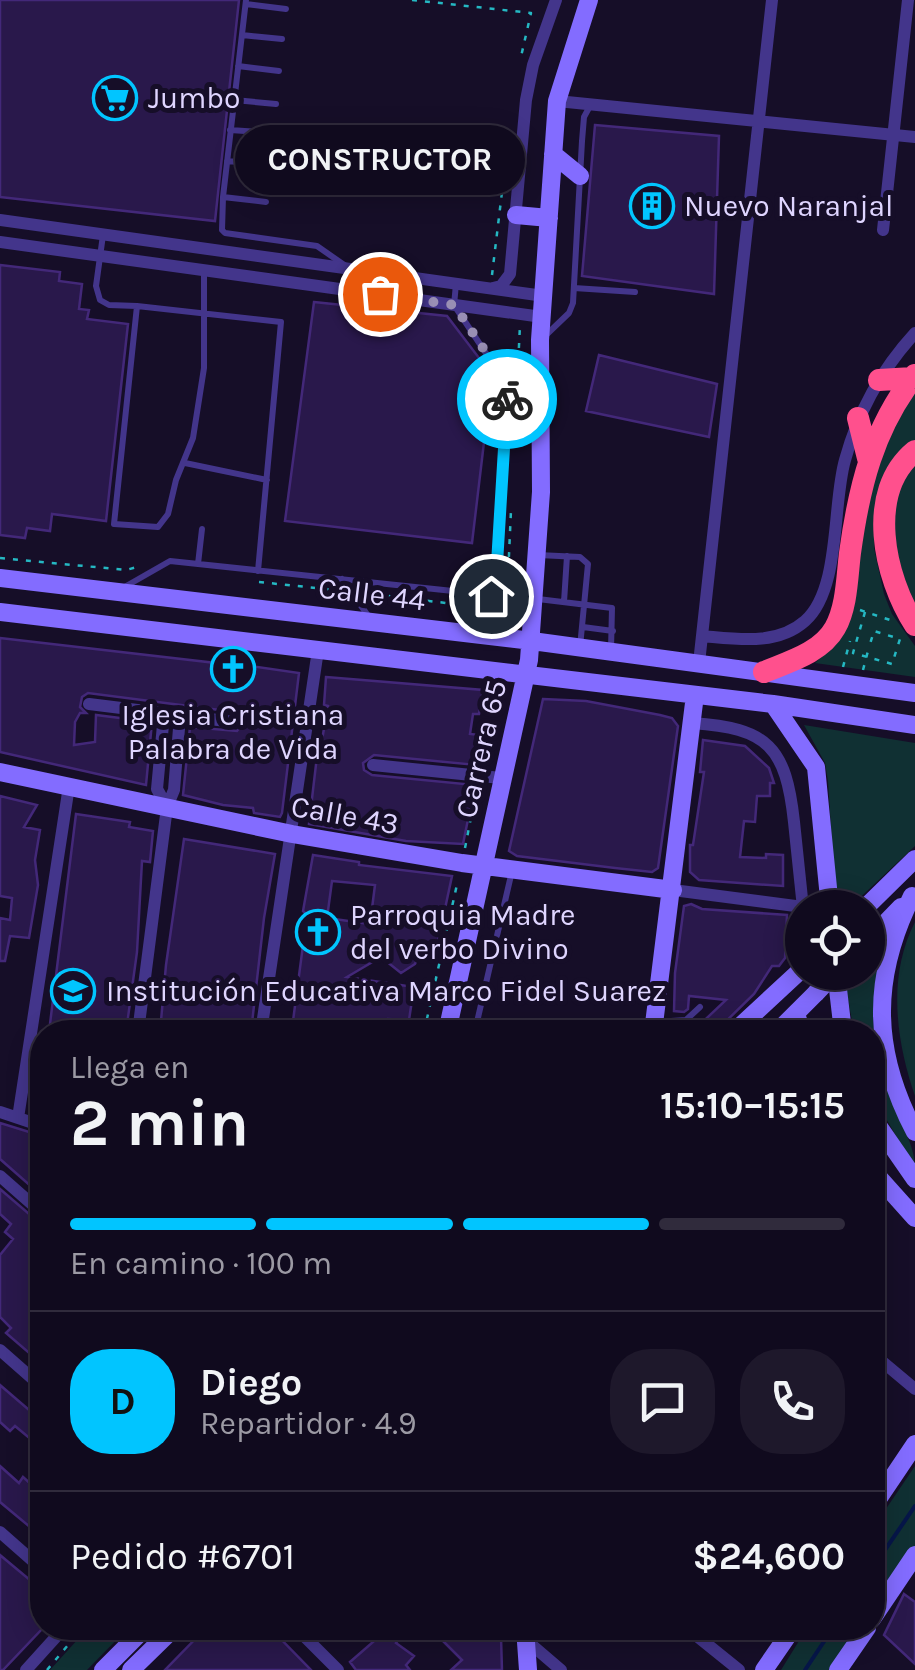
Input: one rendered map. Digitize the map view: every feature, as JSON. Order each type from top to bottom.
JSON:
[{"type":"highway","points":[[879,380],[914,376]]},
{"type":"highway","points":[[764,672],[816,648],[835,628],[842,610],[868,458],[882,426],[914,376]]},
{"type":"highway","points":[[858,418],[868,458]]},
{"type":"highway","points":[[907,624],[884,525],[894,479],[915,450]]},
{"type":"main road","name":"Carrera 65","points":[[450,1020],[532,640],[541,492],[540,340],[557,101],[588,0]]},
{"type":"main road","points":[[553,154],[580,176]]},
{"type":"main road","points":[[516,214],[549,218]]},
{"type":"main road","name":"Calle 44","points":[[0,578],[532,640],[915,694]]},
{"type":"main road","name":"Calle 44","points":[[0,612],[773,704],[915,725]]},
{"type":"main road","points":[[655,1020],[695,695]]},
{"type":"main road","points":[[773,704],[804,746],[819,778],[828,890]]},
{"type":"main road","name":"Calle 43","points":[[0,772],[292,834],[483,866],[673,890]]},
{"type":"main road","points":[[884,890],[915,859]]},
{"type":"main road","points":[[885,923],[913,894]]},
{"type":"main road","points":[[883,1020],[883,976],[913,894]]},
{"type":"main road","points":[[747,1020],[785,985]]},
{"type":"main road","points":[[790,1020],[820,990]]},
{"type":"main road","points":[[838,990],[841,1020]]},
{"type":"main road","points":[[796,1014],[798,1020]]},
{"type":"main road","points":[[885,1041],[888,1068],[915,1132]]},
{"type":"main road","points":[[885,1136],[915,1179]]},
{"type":"main road","points":[[885,1185],[915,1218]]},
{"type":"main road","points":[[885,1486],[915,1444]]},
{"type":"main road","points":[[885,1601],[913,1564]]},
{"type":"main road","points":[[102,1670],[133,1640]]},
{"type":"main road","points":[[136,1668],[163,1640]]},
{"type":"main road","points":[[526,1640],[528,1670]]},
{"type":"main road","points":[[764,1670],[784,1640]]},
{"type":"main road","points":[[838,1670],[858,1640]]},
{"type":"street","points":[[491,288],[500,286],[510,274],[530,82],[556,0]]},
{"type":"street","points":[[699,664],[772,0]]},
{"type":"street","points":[[883,230],[908,0]]},
{"type":"street","points":[[557,101],[915,136]]},
{"type":"street","points":[[0,220],[544,296]]},
{"type":"street","points":[[0,242],[542,317]]},
{"type":"street","points":[[702,636],[767,639],[803,624],[818,608],[826,586],[839,484],[858,418],[879,380],[915,334]]},
{"type":"street","points":[[263,1020],[318,650]]},
{"type":"street","points":[[89,704],[234,722]]},
{"type":"street","points":[[164,714],[158,789],[167,807]]},
{"type":"street","points":[[140,1020],[167,807],[174,790],[180,716]]},
{"type":"street","points":[[692,723],[732,726],[750,733],[770,747],[786,771],[801,890]]},
{"type":"street","points":[[373,765],[501,778]]},
{"type":"street","points":[[33,1020],[69,786]]},
{"type":"street","name":"Calle 43","points":[[673,890],[785,905]]},
{"type":"street","points":[[18,1118],[30,1040]]},
{"type":"street","points":[[0,1112],[30,1122]]},
{"type":"street","points":[[0,1176],[30,1202]]},
{"type":"street","points":[[0,1350],[30,1377]]},
{"type":"street","points":[[885,1364],[915,1389]]},
{"type":"street","points":[[0,1532],[30,1558]]},
{"type":"street","points":[[26,1670],[53,1640]]},
{"type":"street","points":[[308,1640],[338,1670]]},
{"type":"street","points":[[532,1640],[562,1670]]},
{"type":"street","points":[[702,1640],[739,1670]]},
{"type":"lane","points":[[286,9],[246,2],[220,221],[225,234],[317,246],[350,269],[350,290]]},
{"type":"lane","points":[[242,35],[282,39]]},
{"type":"lane","points":[[238,66],[279,71]]},
{"type":"lane","points":[[234,100],[276,104]]},
{"type":"lane","points":[[540,340],[569,313],[574,288],[584,117],[590,104]]},
{"type":"lane","points":[[230,130],[274,133]]},
{"type":"lane","points":[[227,161],[271,165]]},
{"type":"lane","points":[[222,197],[266,202]]},
{"type":"lane","points":[[103,234],[96,286],[100,300],[110,305],[204,311],[281,322],[258,571]]},
{"type":"lane","points":[[137,306],[114,524],[158,527],[168,514],[176,480],[193,438],[202,386],[204,270]]},
{"type":"lane","points":[[456,284],[454,305],[504,379],[507,391],[496,580],[481,635]]},
{"type":"lane","points":[[574,288],[635,292]]},
{"type":"lane","points":[[184,463],[268,480]]},
{"type":"lane","points":[[198,564],[202,528]]},
{"type":"lane","points":[[537,555],[586,558],[586,604],[580,647]]},
{"type":"lane","points":[[564,602],[568,556]]},
{"type":"lane","points":[[116,592],[170,561],[491,596]]},
{"type":"lane","points":[[342,579],[373,622]]},
{"type":"lane","points":[[534,599],[612,608],[611,652]]},
{"type":"lane","points":[[583,626],[613,630]]},
{"type":"lane","points":[[477,1020],[512,870]]},
{"type":"lane","points":[[686,1020],[700,1008]]},
{"type":"path","points":[[412,0],[531,14]]},
{"type":"path","points":[[0,558],[126,570],[142,566],[154,570]]},
{"type":"path","points":[[352,592],[486,608]]},
{"type":"path","points":[[862,672],[869,647],[874,631],[900,638],[892,664],[853,653],[866,612],[907,624]]},
{"type":"path","points":[[842,670],[847,651]]},
{"type":"path","points":[[46,1670],[72,1640]]},
{"type":"green space","points":[[915,385],[915,442],[876,512],[874,548],[892,614],[915,646],[915,677],[815,663],[829,650],[873,458]]},
{"type":"green space","points":[[915,460],[915,606],[896,552],[892,524],[896,496]]},
{"type":"green space","points":[[804,725],[915,743],[915,846],[868,890],[835,890],[825,763]]},
{"type":"green space","points":[[915,922],[915,1096],[903,1053],[897,1009],[901,964]]},
{"type":"green space","points":[[846,990],[876,990],[874,1020],[852,1020]]},
{"type":"green space","points":[[885,1082],[909,1141],[915,1169],[885,1117]]},
{"type":"green space","points":[[915,1466],[915,1548],[885,1593],[885,1510]]},
{"type":"green space","points":[[77,1640],[116,1640],[87,1670],[50,1670]]},
{"type":"green space","points":[[800,1640],[853,1640],[832,1670],[781,1670]]},
{"type":"building","name":"Jumbo","points":[[0,0],[239,0],[215,221],[0,197]]},
{"type":"building","name":"Nuevo Naranjal","points":[[595,125],[719,136],[714,294],[582,276]]},
{"type":"building","points":[[0,265],[60,272],[59,281],[82,284],[79,309],[89,310],[87,319],[128,324],[106,521],[52,514],[50,531],[27,528],[25,538],[0,535]]},
{"type":"building","points":[[314,302],[447,316],[492,375],[472,543],[285,521]]},
{"type":"building","points":[[599,355],[717,384],[709,437],[586,411]]},
{"type":"building","points":[[0,638],[225,664],[245,662],[244,665],[299,673],[280,817],[183,795],[190,727],[237,731],[244,722],[235,712],[88,693],[82,697],[80,707],[86,713],[80,713],[75,722],[74,745],[95,742],[96,715],[152,722],[146,785],[0,752]]},
{"type":"building","points":[[326,677],[483,690],[470,734],[480,735],[476,765],[374,755],[363,763],[364,770],[372,775],[475,785],[463,844],[406,841],[309,824],[319,739],[322,740],[328,706],[324,705]]},
{"type":"building","points":[[543,699],[586,701],[660,715],[672,718],[678,726],[658,868],[652,872],[517,856],[509,851]]},
{"type":"building","points":[[703,740],[745,746],[769,768],[774,783],[770,783],[770,796],[757,796],[755,822],[744,821],[740,857],[783,855],[783,886],[699,880],[690,872],[690,845],[704,772],[700,772]]},
{"type":"building","points":[[0,796],[37,805],[24,827],[40,830],[35,860],[38,885],[29,938],[10,936],[5,961],[0,961],[0,918],[10,920],[12,898],[0,896]]},
{"type":"building","points":[[76,814],[130,822],[129,827],[153,831],[150,862],[142,861],[137,952],[128,1020],[50,1020]]},
{"type":"building","points":[[184,839],[275,854],[252,1020],[161,1020]]},
{"type":"building","points":[[313,855],[359,865],[452,876],[437,946],[423,945],[415,964],[401,973],[381,957],[347,977],[414,987],[409,1020],[293,1020],[307,915],[303,911]],"holes":[[[332,881],[375,885],[370,924],[327,918]]]},
{"type":"building","points":[[684,906],[785,915],[785,958],[779,966],[772,966],[754,994],[727,1020],[705,1020],[726,1000],[689,996],[688,1009],[674,1011]]},
{"type":"building","points":[[0,1123],[30,1132],[30,1185],[0,1159]]},
{"type":"building","points":[[0,1189],[30,1215],[30,1354],[6,1333],[11,1328],[0,1317],[0,1255],[13,1239],[5,1232],[11,1224],[0,1214]]},
{"type":"building","points":[[0,1385],[30,1411],[30,1438],[15,1426],[10,1431],[0,1422]]},
{"type":"building","points":[[0,1466],[19,1483],[23,1477],[30,1483],[30,1527],[0,1502]]},
{"type":"building","points":[[0,1555],[30,1580],[32,1640],[0,1670]]},
{"type":"building","points":[[904,1594],[915,1602],[915,1664],[885,1633]]},
{"type":"building","points":[[194,1640],[282,1640],[311,1670],[165,1670]]},
{"type":"building","points":[[375,1640],[398,1640],[396,1643],[414,1656],[406,1665],[410,1670],[356,1670],[350,1662]]},
{"type":"building","points":[[442,1640],[501,1640],[502,1670],[451,1670],[462,1660]]},
{"type":"waterway","points":[[885,1550],[915,1506]]},
{"type":"waterway","points":[[805,1670],[825,1640]]},
{"type":"way so far","points":[[380,294],[454,305],[504,379],[507,399]]},
{"type":"place","name":"Jumbo","points":[[115,98]]},
{"type":"place","name":"Nuevo Naranjal","points":[[652,206]]},
{"type":"place","name":"CONSTRUCTOR","points":[[380,294]]},
{"type":"place","name":"Iglesia Cristiana Palabra de Vida","points":[[233,669]]},
{"type":"place","name":"Parroquia Madre del verbo Divino","points":[[318,932]]},
{"type":"place","name":"Institución Educativa Marco Fidel Suarez","points":[[73,991]]},
{"type":"route","points":[[491,596],[496,580],[507,399]]}]
